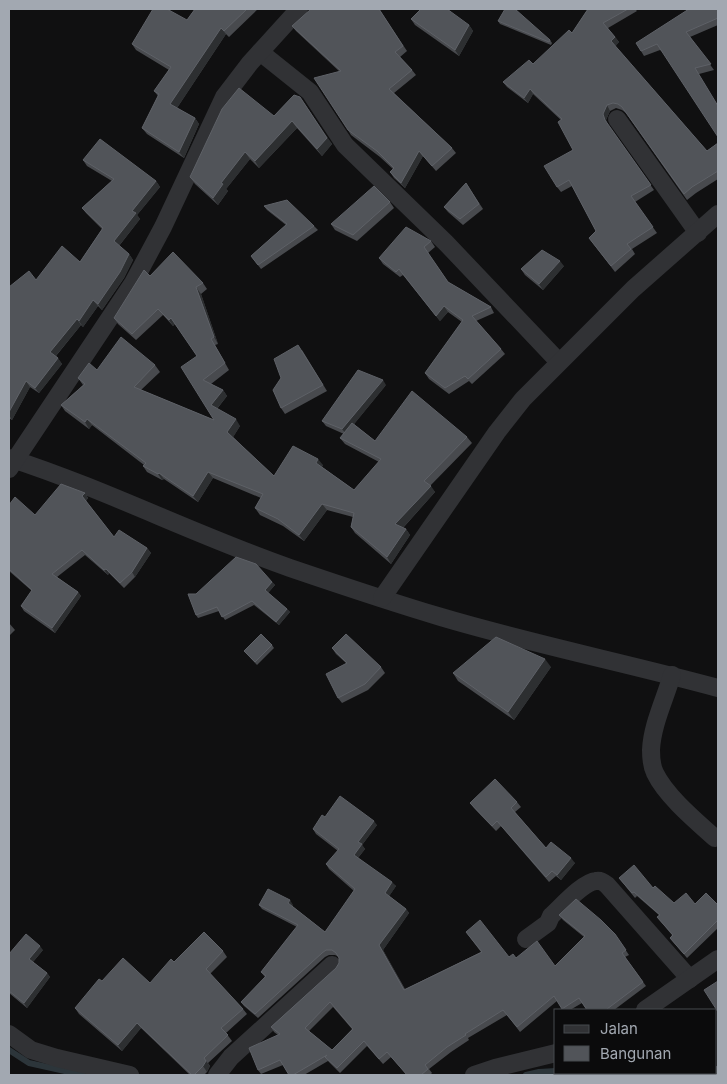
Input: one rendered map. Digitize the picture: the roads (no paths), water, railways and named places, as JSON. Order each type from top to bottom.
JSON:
[{"type":"street","points":[[299,9],[237,78],[224,97],[163,227],[133,283],[11,463],[66,478],[224,544],[289,568],[441,617],[718,688]]},
{"type":"street","points":[[260,52],[310,92],[345,145],[446,243],[559,362]]},
{"type":"street","points":[[616,119],[698,233]]},
{"type":"street","points":[[382,598],[497,432],[523,398],[633,289],[718,214]]},
{"type":"street","points":[[672,675],[654,733],[651,751],[653,771],[691,817],[715,838]]},
{"type":"street","points":[[526,939],[548,922],[551,916],[585,885],[594,881],[601,881],[690,979]]},
{"type":"street","points":[[646,1009],[690,979],[717,964]]},
{"type":"street","points":[[217,1075],[231,1057],[332,965]]},
{"type":"street","points":[[9,1034],[31,1050],[130,1075]]},
{"type":"street","points":[[474,1075],[504,1065],[554,1053]]},
{"type":"waterway","points":[[9,1050],[29,1063],[83,1075]]},
{"type":"waterway","points":[[526,1075],[554,1071]]},
{"type":"waterway","points":[[583,1074],[587,1075]]}]
